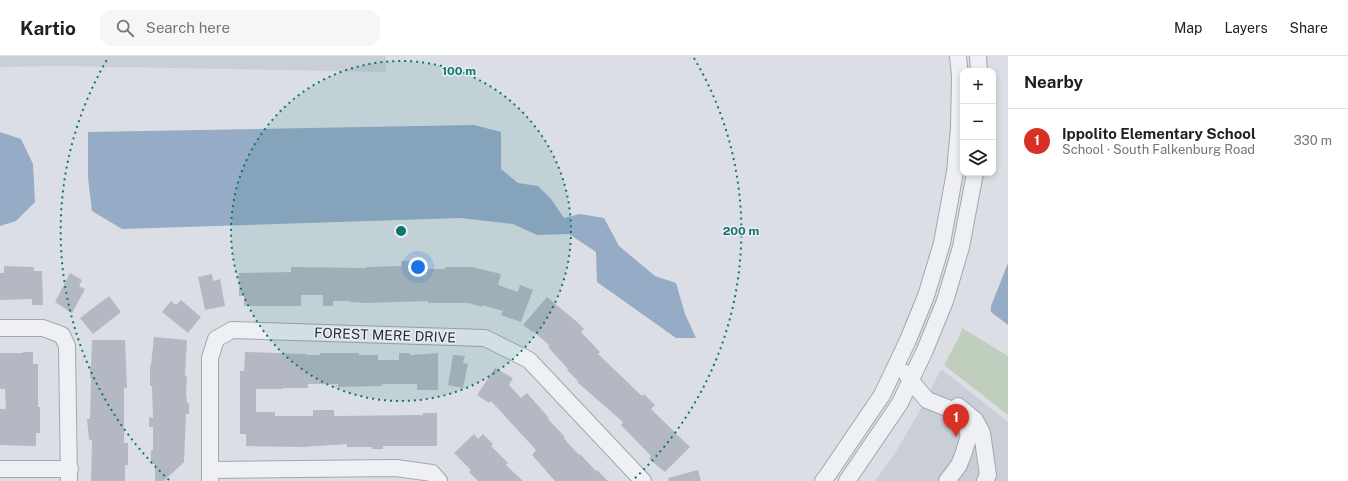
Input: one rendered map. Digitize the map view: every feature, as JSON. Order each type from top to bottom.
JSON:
[{"type":"street","points":[[823,481],[828,476],[882,395],[908,340],[926,296],[942,243],[955,172],[959,127],[960,91],[958,56]]},
{"type":"street","points":[[978,56],[979,68]]},
{"type":"street","points":[[847,481],[900,403],[925,350],[945,301],[961,247],[974,176]]},
{"type":"street","points":[[926,296],[924,314],[905,361],[906,372],[926,400],[955,411],[964,421],[969,435],[959,465],[947,481]]},
{"type":"street","points":[[0,328],[43,328],[62,335],[68,346],[69,475],[0,469]]},
{"type":"street","name":"FOREST MERE DRIVE","points":[[210,476],[210,358],[216,339],[232,330],[485,338],[529,360],[643,481]]},
{"type":"street","points":[[911,381],[961,407],[975,420],[982,433],[988,475],[985,481]]},
{"type":"street","points":[[962,456],[971,453],[986,462]]},
{"type":"street","points":[[210,476],[396,468],[432,473],[439,481]]},
{"type":"shaded area","points":[[0,56],[386,56],[386,72],[62,66],[0,67]]},
{"type":"shaded area","points":[[941,369],[1008,422],[1008,481],[875,481],[895,453],[918,414]]},
{"type":"green space","points":[[962,328],[1008,356],[1008,415],[944,365],[959,337]]},
{"type":"water","points":[[474,125],[501,132],[501,169],[518,183],[538,186],[551,199],[564,218],[580,214],[604,218],[619,246],[655,276],[676,283],[685,314],[696,338],[676,338],[597,282],[596,252],[569,234],[537,235],[513,224],[461,218],[122,229],[92,211],[88,178],[88,132]]},
{"type":"water","points":[[0,132],[21,139],[33,164],[35,202],[16,221],[0,226]]},
{"type":"water","points":[[1008,263],[1008,325],[991,312],[991,306]]},
{"type":"building","points":[[401,261],[413,261],[413,269],[472,267],[501,274],[498,285],[518,292],[520,285],[533,290],[521,322],[501,315],[503,311],[469,303],[428,303],[428,301],[366,303],[333,301],[333,306],[323,306],[323,295],[301,295],[301,306],[244,306],[244,296],[239,296],[239,273],[291,272],[291,267],[366,268],[401,266]]},
{"type":"building","points":[[4,266],[34,267],[34,271],[42,271],[43,305],[32,305],[32,299],[0,300],[0,273],[4,273]]},
{"type":"building","points":[[70,273],[82,280],[79,286],[85,289],[72,313],[55,302]]},
{"type":"building","points":[[212,274],[213,281],[220,279],[225,306],[205,310],[198,277]]},
{"type":"building","points":[[109,296],[121,312],[93,334],[80,318]]},
{"type":"building","points":[[547,297],[584,329],[581,332],[600,352],[598,354],[642,396],[644,394],[655,405],[651,409],[690,447],[665,472],[649,459],[651,456],[621,425],[623,422],[577,382],[578,381],[548,347],[550,346],[533,331],[532,332],[523,325]]},
{"type":"building","points":[[181,300],[201,317],[188,333],[162,312],[171,301],[176,305]]},
{"type":"building","points":[[154,337],[187,340],[185,376],[187,376],[186,392],[187,403],[189,403],[189,414],[186,414],[184,462],[164,481],[155,481],[155,464],[151,464],[151,450],[153,450],[153,427],[149,427],[149,417],[153,418],[150,365]]},
{"type":"building","points":[[92,340],[125,340],[127,388],[124,388],[124,443],[128,443],[128,465],[125,465],[125,481],[91,481],[92,440],[89,440],[87,419],[90,419],[90,367]]},
{"type":"building","points":[[33,352],[33,364],[38,364],[38,407],[40,407],[40,433],[36,433],[36,446],[0,445],[0,409],[6,409],[5,389],[0,389],[0,353]]},
{"type":"building","points":[[245,352],[307,355],[320,355],[320,353],[359,353],[359,355],[378,355],[378,360],[399,360],[399,353],[410,353],[410,355],[438,353],[438,390],[417,390],[417,384],[382,384],[382,386],[338,387],[338,384],[308,384],[308,388],[256,389],[256,412],[275,412],[275,416],[313,416],[313,410],[334,410],[334,416],[423,415],[423,413],[437,413],[437,446],[383,446],[383,449],[372,449],[372,447],[347,447],[347,444],[303,447],[246,446],[246,434],[240,434],[240,371],[244,371]]},
{"type":"building","points":[[453,355],[465,356],[463,363],[468,364],[463,388],[448,385]]},
{"type":"building","points":[[495,368],[513,378],[509,385],[521,398],[527,393],[565,437],[564,438],[567,442],[608,481],[555,481],[532,455],[536,450],[491,401],[489,403],[477,395]]},
{"type":"building","points":[[474,434],[478,439],[483,434],[493,444],[491,446],[508,463],[506,465],[523,481],[478,481],[469,472],[471,470],[454,453]]},
{"type":"building","points":[[698,470],[701,481],[669,481],[668,478]]},
{"type":"place","name":"Ippolito Elementary School","points":[[956,437]]}]
